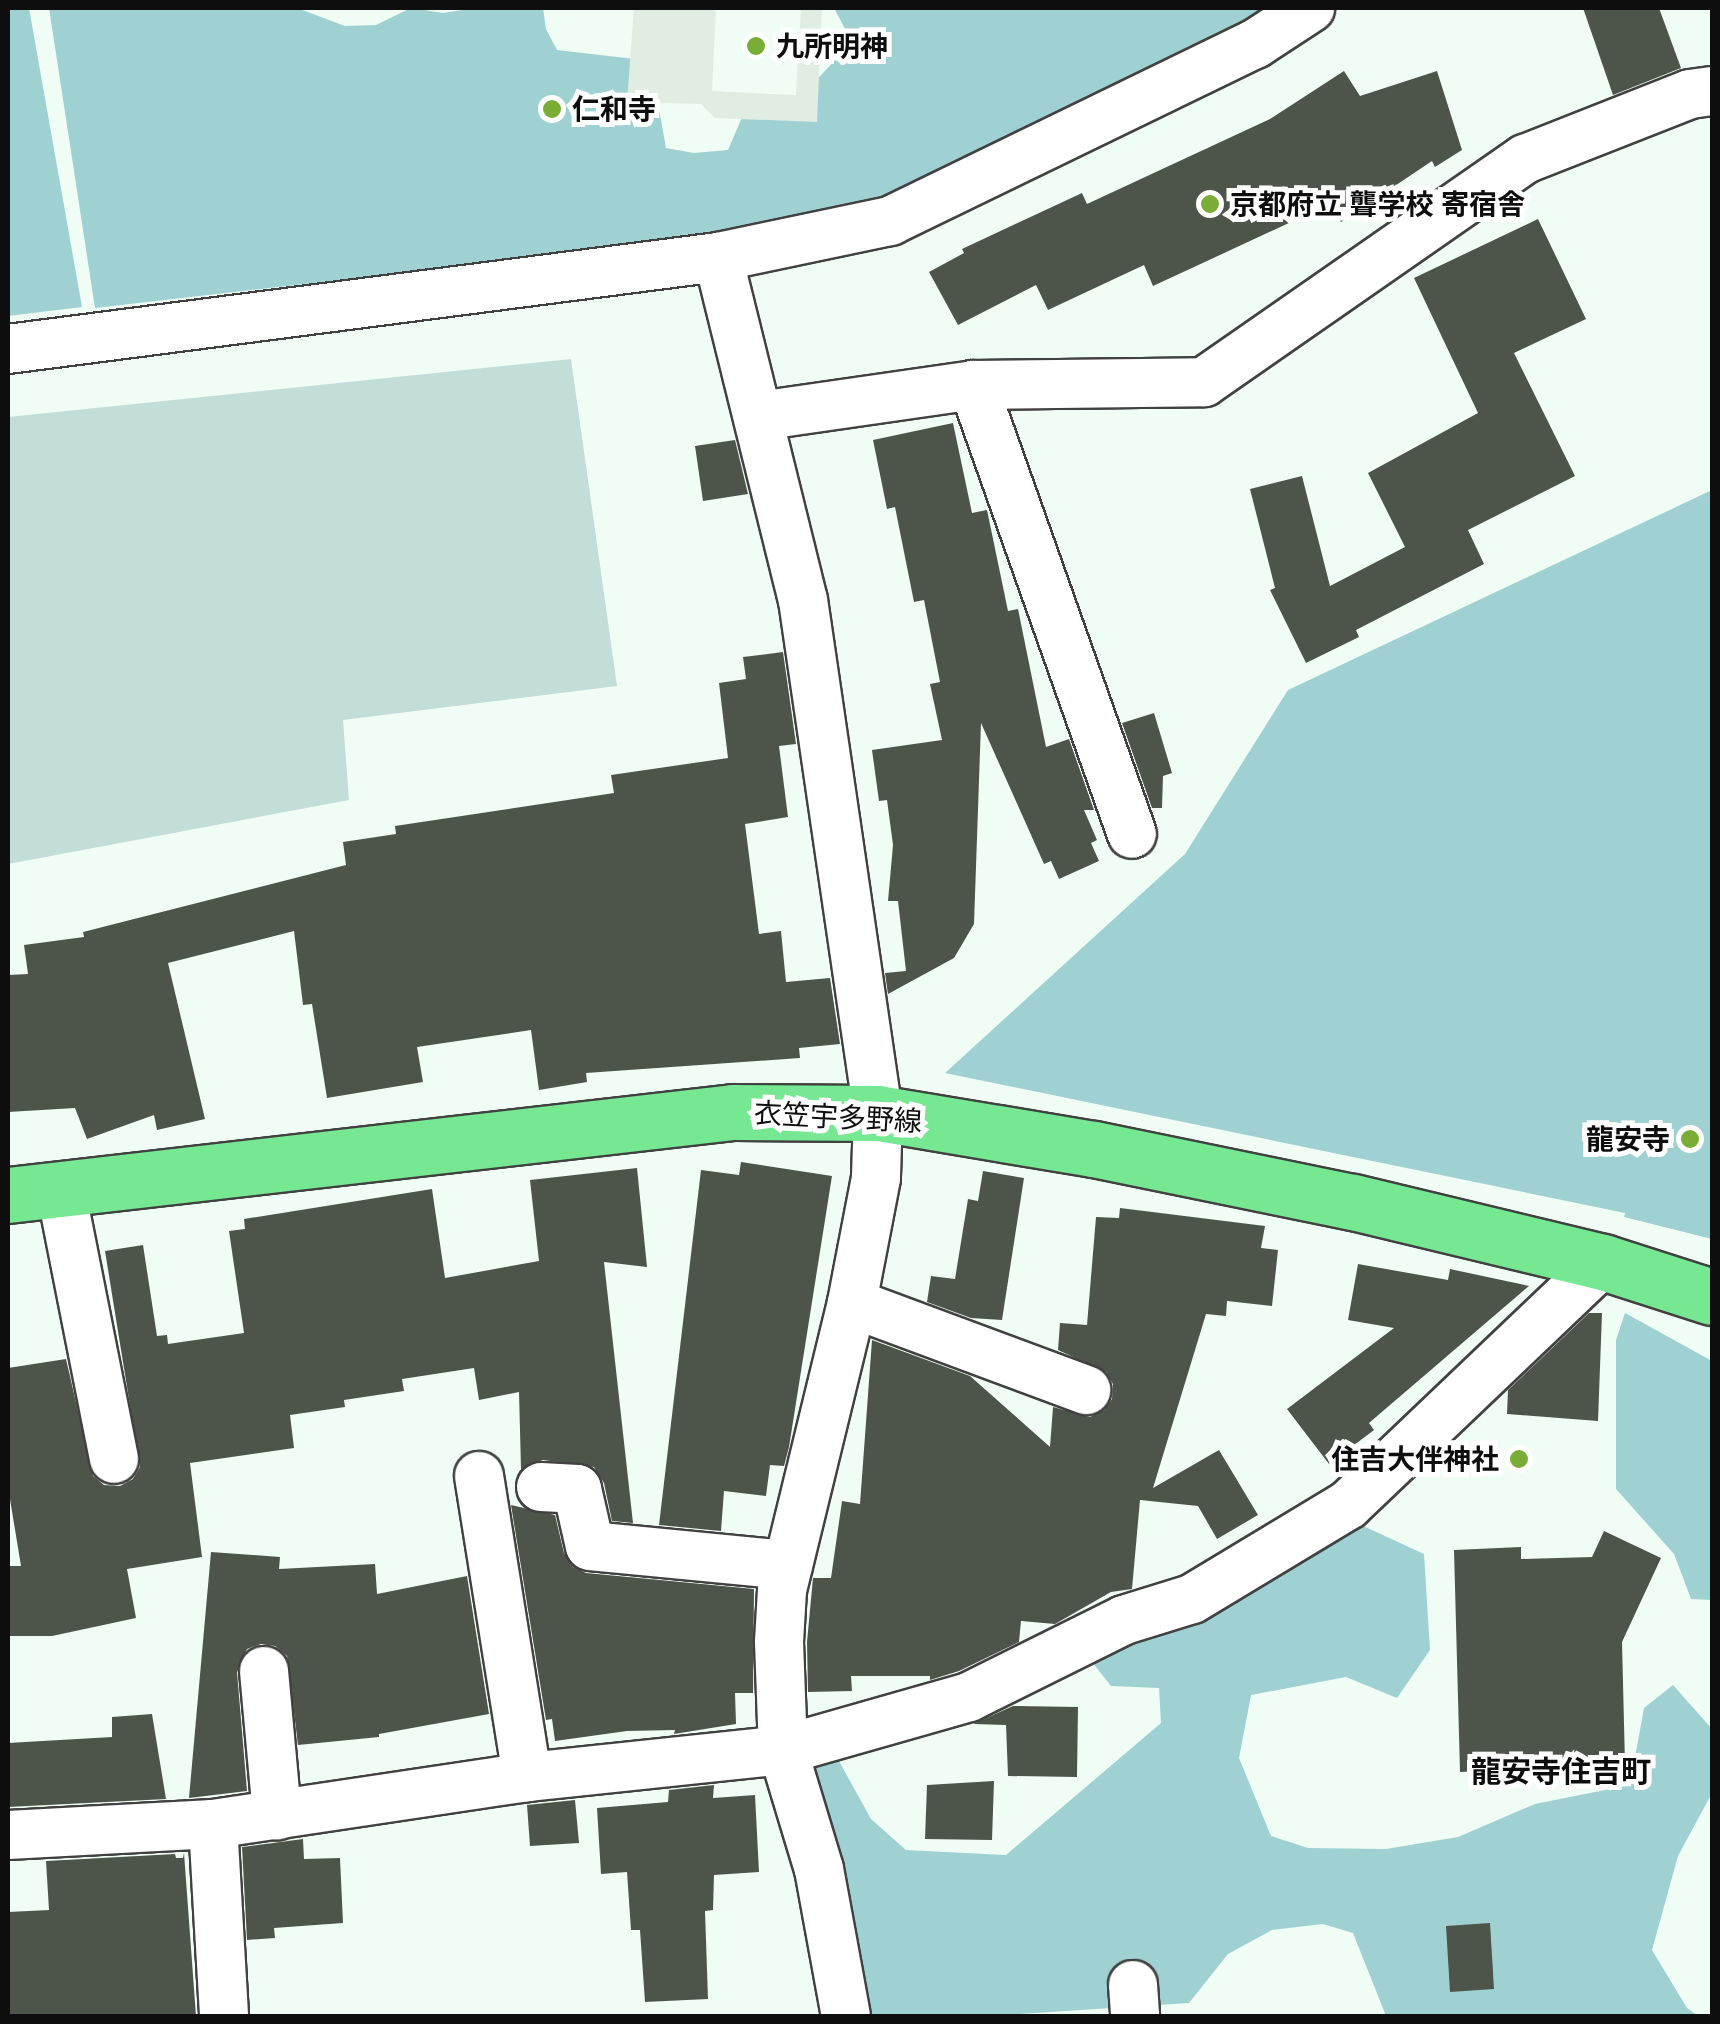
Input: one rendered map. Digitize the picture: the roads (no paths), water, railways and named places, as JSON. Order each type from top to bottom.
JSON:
[{"type":"main road","name":"衣笠宇多野線","points":[[8,1195],[732,1112],[878,1113],[1094,1148],[1353,1202],[1602,1262],[1712,1296]]},
{"type":"street","points":[[8,348],[718,257],[890,221],[1255,44],[1310,8]]},
{"type":"street","points":[[759,416],[973,385],[1204,382],[1525,160],[1690,94],[1712,90]]},
{"type":"street","points":[[718,257],[803,600],[878,1113],[876,1178],[852,1303],[788,1565],[778,1642],[784,1750],[820,1869],[846,2016]]},
{"type":"street","points":[[973,385],[1132,834]]},
{"type":"street","points":[[62,1191],[114,1459]]},
{"type":"street","points":[[8,1835],[212,1824],[527,1777],[784,1750],[969,1696],[1124,1620],[1192,1599],[1348,1505],[1602,1262]]},
{"type":"street","points":[[852,1303],[1086,1390]]},
{"type":"street","points":[[479,1476],[527,1777]]},
{"type":"street","points":[[541,1487],[577,1488],[590,1546],[788,1565]]},
{"type":"street","points":[[264,1671],[276,1815]]},
{"type":"street","points":[[212,1824],[224,2016]]},
{"type":"place","name":"九所明神","points":[[756,46]]},
{"type":"place","name":"仁和寺","points":[[552,109]]},
{"type":"place","name":"京都府立 聾学校 寄宿舎","points":[[1210,204]]},
{"type":"place","name":"龍安寺","points":[[1690,1139]]},
{"type":"place","name":"住吉大伴神社","points":[[1519,1459]]},
{"type":"district","name":"龍安寺住吉町","points":[[1561,1771]]}]
